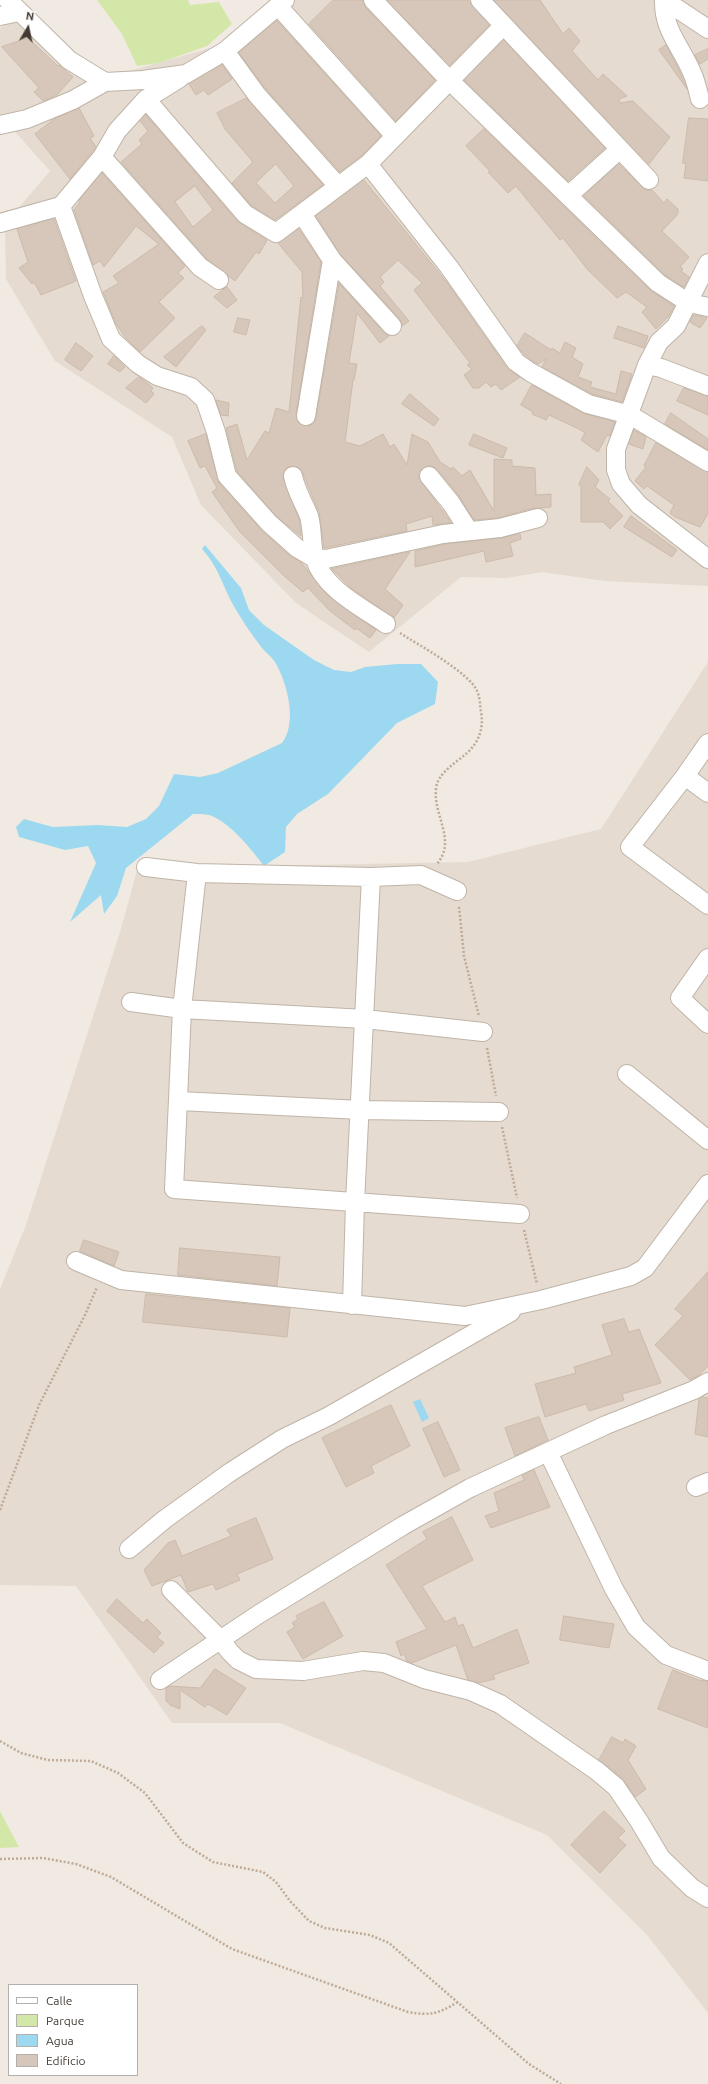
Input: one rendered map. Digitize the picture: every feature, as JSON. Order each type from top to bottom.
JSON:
[{"type":"street","points":[[373,0],[450,81],[569,195],[658,284],[688,303],[708,307]]},
{"type":"street","points":[[664,0],[708,29]]},
{"type":"street","points":[[664,0],[666,25],[694,75],[700,99]]},
{"type":"street","points":[[483,1],[503,26],[649,180]]},
{"type":"street","points":[[0,223],[61,206],[102,157],[117,131],[146,99],[226,51],[281,3],[395,136]]},
{"type":"street","points":[[0,16],[13,6],[69,60],[105,82]]},
{"type":"street","points":[[146,99],[245,214],[276,234],[368,164],[503,26]]},
{"type":"street","points":[[226,51],[257,95],[338,186]]},
{"type":"street","points":[[0,125],[27,119],[73,100],[105,82],[143,80],[186,74]]},
{"type":"street","points":[[569,195],[620,149]]},
{"type":"street","points":[[102,157],[200,267],[219,280]]},
{"type":"street","points":[[368,164],[449,267],[516,362],[530,372],[588,404],[630,415],[708,462]]},
{"type":"street","points":[[61,206],[93,296],[111,339],[138,364],[157,376],[191,387],[205,400],[216,432],[227,476],[269,523],[297,548],[314,558],[326,559],[404,541],[500,528],[538,518]]},
{"type":"street","points":[[302,214],[332,260],[392,326]]},
{"type":"street","points":[[306,416],[332,260]]},
{"type":"street","points":[[708,263],[676,326],[659,342],[647,365],[630,415],[616,448],[616,470],[621,484],[639,505],[708,559]]},
{"type":"street","points":[[647,365],[661,368],[708,386]]},
{"type":"street","points":[[293,476],[296,491],[309,516],[314,558],[319,570],[338,591],[386,624]]},
{"type":"street","points":[[429,476],[451,503],[469,531]]},
{"type":"street","points":[[708,743],[685,776],[630,847],[708,905]]},
{"type":"street","points":[[685,776],[708,793]]},
{"type":"street","points":[[146,868],[197,873],[372,877],[421,875],[457,891]]},
{"type":"street","points":[[197,873],[182,1009],[174,1189],[520,1214]]},
{"type":"street","points":[[352,1305],[355,1203],[372,877]]},
{"type":"street","points":[[708,958],[680,998],[708,1024]]},
{"type":"street","points":[[131,1002],[182,1009],[365,1019],[483,1032]]},
{"type":"street","points":[[627,1074],[708,1140]]},
{"type":"street","points":[[179,1101],[361,1110],[499,1112]]},
{"type":"street","points":[[76,1261],[121,1280],[465,1316],[527,1303],[631,1276],[645,1268],[708,1184]]},
{"type":"street","points":[[128,1549],[165,1519],[229,1473],[282,1439],[329,1416],[527,1303]]},
{"type":"street","points":[[160,1680],[220,1639],[410,1521],[470,1488],[606,1425],[694,1390],[708,1382]]},
{"type":"street","points":[[548,1452],[610,1582],[636,1627],[666,1655],[708,1671]]},
{"type":"street","points":[[171,1590],[220,1639],[238,1660],[256,1669],[302,1671],[363,1661],[384,1663],[424,1679],[471,1691],[500,1704],[597,1771],[616,1787],[639,1821],[661,1858],[692,1888],[708,1898]]},
{"type":"path","points":[[386,624],[428,649],[465,675],[477,690],[482,721],[478,740],[468,752],[443,774],[436,788],[440,820],[445,829],[445,850],[437,865],[421,875]]},
{"type":"path","points":[[0,1510],[39,1405],[86,1313],[103,1272]]},
{"type":"path","points":[[0,1741],[21,1753],[48,1760],[91,1761],[118,1773],[145,1793],[183,1843],[213,1862],[263,1872],[276,1882],[290,1901],[309,1921],[325,1928],[370,1935],[389,1943],[530,2064],[561,2084]]},
{"type":"path","points":[[0,1859],[43,1858],[83,1866],[111,1877],[232,1949],[408,2012],[425,2015],[441,2012],[458,2002]]},
{"type":"shaded area","points":[[271,0],[708,0],[708,586],[605,581],[542,572],[507,578],[461,577],[369,652],[296,603],[201,505],[172,437],[55,361],[6,279],[5,224],[50,171],[0,115],[0,28],[25,10],[101,74],[133,70],[221,45]]},
{"type":"shaded area","points":[[708,662],[708,2013],[648,1936],[547,1835],[280,1723],[172,1723],[76,1586],[0,1585],[0,1289],[26,1225],[121,929],[140,859],[198,867],[468,862],[601,829]]},
{"type":"green space","points":[[97,0],[188,0],[190,5],[219,2],[232,24],[207,46],[159,63],[137,66],[122,34]]},
{"type":"green space","points":[[0,1811],[19,1847],[0,1848]]},
{"type":"water","points":[[205,545],[241,588],[249,610],[264,625],[314,660],[334,670],[351,672],[365,667],[397,664],[421,664],[438,682],[435,704],[397,723],[328,794],[297,814],[286,827],[285,852],[264,866],[247,845],[226,825],[210,815],[193,814],[126,868],[117,896],[104,914],[101,895],[70,922],[96,863],[88,846],[65,850],[19,837],[16,827],[24,819],[53,827],[98,825],[127,827],[146,819],[159,806],[174,774],[200,777],[218,773],[282,743],[287,735],[290,714],[289,702],[287,691],[279,670],[274,660],[262,648],[238,613],[217,570],[202,549]]},
{"type":"water","points":[[420,1399],[429,1418],[422,1422],[413,1402]]},
{"type":"building","points":[[333,0],[363,0],[365,7],[435,80],[396,121],[309,24]]},
{"type":"building","points":[[387,0],[468,0],[489,25],[450,65]]},
{"type":"building","points":[[494,0],[540,0],[563,34],[569,28],[580,41],[572,51],[598,80],[603,74],[627,96],[619,99],[620,103],[633,101],[670,137],[649,164]]},
{"type":"building","points":[[277,21],[381,136],[361,156],[340,172],[265,88],[239,53]]},
{"type":"building","points":[[28,38],[58,66],[59,65],[73,77],[57,95],[43,101],[34,92],[39,88],[2,47]]},
{"type":"building","points":[[504,40],[605,148],[568,181],[464,80]]},
{"type":"building","points":[[666,45],[679,70],[687,89],[659,50]]},
{"type":"building","points":[[708,49],[708,59],[700,64],[695,55]]},
{"type":"building","points":[[222,65],[232,79],[208,95],[204,90],[196,95],[189,84]]},
{"type":"building","points":[[247,98],[323,185],[275,220],[252,206],[232,183],[253,162],[225,129],[217,113]],"holes":[[[276,164],[294,186],[275,203],[256,183]]]},
{"type":"building","points":[[79,108],[94,136],[90,138],[96,147],[70,179],[35,134],[54,119]]},
{"type":"building","points":[[146,115],[237,221],[267,240],[259,254],[256,252],[235,281],[207,259],[121,162],[142,144],[139,140],[148,131],[140,121]],"holes":[[[195,186],[213,210],[193,227],[175,202]]]},
{"type":"building","points":[[689,118],[708,119],[708,181],[684,178],[686,164],[683,163]]},
{"type":"building","points":[[484,129],[651,291],[674,306],[669,316],[656,329],[642,312],[647,307],[626,292],[617,298],[588,270],[563,238],[560,240],[516,186],[508,193],[488,172],[490,171],[466,146]]},
{"type":"building","points":[[619,164],[642,187],[646,190],[652,190],[664,203],[667,199],[678,209],[678,214],[662,231],[689,257],[680,267],[683,269],[681,271],[689,277],[684,287],[665,275],[584,196]]},
{"type":"building","points":[[102,173],[185,266],[178,273],[184,278],[159,302],[175,318],[140,352],[126,338],[116,324],[103,292],[119,283],[113,276],[159,244],[136,226],[104,267],[100,261],[93,265],[74,210],[80,202],[79,201]]},
{"type":"building","points":[[364,180],[448,284],[507,368],[520,377],[501,390],[496,384],[491,387],[486,382],[479,388],[473,388],[464,375],[472,369],[467,365],[470,363],[414,290],[422,283],[398,260],[380,277],[384,282],[380,286],[409,321],[402,326],[400,319],[340,254],[316,216]]},
{"type":"building","points":[[54,219],[76,281],[41,295],[34,282],[32,284],[19,268],[28,262],[17,229]]},
{"type":"building","points":[[299,229],[321,262],[296,414],[299,424],[309,426],[314,423],[316,418],[339,283],[384,333],[389,336],[380,343],[357,313],[349,363],[357,364],[353,380],[345,442],[360,446],[383,434],[390,447],[394,444],[407,465],[412,434],[428,442],[440,462],[451,469],[453,467],[462,476],[470,470],[494,511],[494,459],[512,460],[512,466],[535,468],[536,495],[551,494],[551,507],[530,509],[498,518],[474,520],[459,496],[437,469],[432,466],[427,466],[419,472],[419,478],[451,523],[433,525],[432,516],[406,524],[407,531],[324,548],[319,512],[301,469],[291,466],[285,469],[283,478],[299,519],[301,536],[276,516],[237,471],[226,428],[237,424],[247,460],[265,431],[269,433],[276,408],[289,412],[301,297],[303,298],[302,272],[278,243]]},
{"type":"building","points":[[227,287],[237,300],[227,308],[214,297]]},
{"type":"building","points":[[694,315],[707,318],[700,328],[690,322]]},
{"type":"building","points":[[238,318],[250,320],[246,335],[234,332]]},
{"type":"building","points":[[202,326],[206,330],[176,367],[164,357]]},
{"type":"building","points":[[618,326],[648,336],[644,348],[614,338]]},
{"type":"building","points":[[525,333],[551,350],[552,348],[560,353],[565,342],[576,348],[572,357],[583,364],[578,377],[592,382],[590,387],[616,394],[621,371],[632,374],[622,402],[592,394],[542,367],[546,359],[538,364],[536,363],[524,354],[517,346]]},
{"type":"building","points":[[76,343],[93,356],[81,371],[65,360]]},
{"type":"building","points":[[114,356],[125,367],[120,372],[108,364]]},
{"type":"building","points":[[139,377],[153,388],[151,391],[154,394],[146,403],[126,388]]},
{"type":"building","points":[[532,385],[583,413],[615,422],[610,436],[607,435],[598,452],[581,440],[585,433],[579,429],[549,415],[546,420],[532,414],[533,412],[521,405]]},
{"type":"building","points":[[684,388],[708,396],[708,415],[677,401]]},
{"type":"building","points":[[410,394],[439,419],[434,426],[402,404]]},
{"type":"building","points":[[216,400],[229,403],[228,416],[221,415]]},
{"type":"building","points":[[671,413],[708,439],[708,450],[665,424]]},
{"type":"building","points":[[634,430],[646,437],[643,449],[629,444]]},
{"type":"building","points":[[206,434],[219,483],[262,531],[290,556],[301,562],[327,595],[376,630],[370,638],[356,628],[355,630],[330,611],[308,588],[303,592],[283,575],[240,532],[212,492],[217,488],[205,466],[200,468],[188,441]]},
{"type":"building","points":[[474,434],[507,448],[503,458],[469,445]]},
{"type":"building","points":[[656,443],[708,472],[708,514],[700,527],[675,517],[670,513],[674,505],[647,486],[644,489],[635,481],[646,467],[644,466]]},
{"type":"building","points":[[587,467],[599,480],[595,487],[610,499],[608,501],[623,516],[610,529],[603,522],[581,522],[581,486],[579,485]]},
{"type":"building","points":[[631,516],[677,550],[672,557],[624,527]]},
{"type":"building","points":[[520,534],[521,539],[510,543],[513,556],[486,562],[484,551],[415,567],[415,551],[445,544],[501,538]]},
{"type":"building","points":[[410,552],[385,589],[403,605],[394,618],[351,588],[332,569]]},
{"type":"building","points":[[84,1240],[119,1252],[114,1266],[80,1251]]},
{"type":"building","points":[[180,1248],[280,1257],[277,1286],[178,1275]]},
{"type":"building","points":[[708,1272],[708,1366],[699,1375],[690,1380],[655,1345],[683,1316],[675,1309]]},
{"type":"building","points":[[146,1294],[290,1308],[287,1337],[143,1322]]},
{"type":"building","points":[[624,1319],[629,1332],[639,1329],[661,1383],[622,1394],[624,1400],[589,1411],[586,1404],[545,1417],[535,1384],[576,1373],[574,1367],[612,1355],[602,1325]]},
{"type":"building","points":[[702,1397],[708,1398],[708,1437],[695,1434],[699,1399]]},
{"type":"building","points":[[391,1405],[410,1446],[371,1466],[374,1473],[346,1487],[322,1438]]},
{"type":"building","points":[[539,1417],[548,1440],[515,1456],[505,1428]]},
{"type":"building","points":[[438,1422],[460,1470],[444,1477],[423,1429]]},
{"type":"building","points":[[534,1470],[550,1507],[491,1528],[485,1516],[499,1511],[494,1493],[524,1480],[522,1475]]},
{"type":"building","points":[[452,1517],[473,1560],[422,1586],[445,1622],[455,1617],[458,1626],[463,1624],[473,1648],[517,1629],[529,1663],[493,1675],[495,1679],[478,1683],[468,1680],[456,1645],[412,1663],[407,1661],[404,1654],[401,1656],[396,1642],[427,1629],[386,1565],[427,1539],[423,1532]]},
{"type":"building","points":[[256,1518],[273,1559],[237,1574],[240,1580],[216,1590],[213,1584],[188,1592],[181,1575],[152,1586],[144,1570],[168,1543],[175,1540],[182,1556],[231,1536],[227,1530]]},
{"type":"building","points":[[117,1599],[143,1623],[147,1619],[161,1633],[157,1637],[164,1643],[154,1653],[107,1611]]},
{"type":"building","points":[[324,1602],[343,1636],[303,1659],[287,1632],[295,1627],[292,1623],[298,1619],[296,1616]]},
{"type":"building","points":[[564,1616],[614,1624],[609,1648],[560,1640]]},
{"type":"building","points":[[215,1669],[246,1688],[227,1715],[208,1704],[205,1707],[180,1690],[180,1709],[170,1705],[166,1701],[166,1688],[170,1686],[200,1688]]},
{"type":"building","points":[[673,1670],[698,1680],[708,1681],[708,1728],[658,1709]]},
{"type":"building","points":[[612,1737],[623,1743],[625,1739],[636,1746],[628,1760],[646,1789],[635,1797],[623,1779],[599,1760]]},
{"type":"building","points":[[604,1811],[625,1831],[618,1838],[626,1845],[600,1873],[571,1845]]}]
